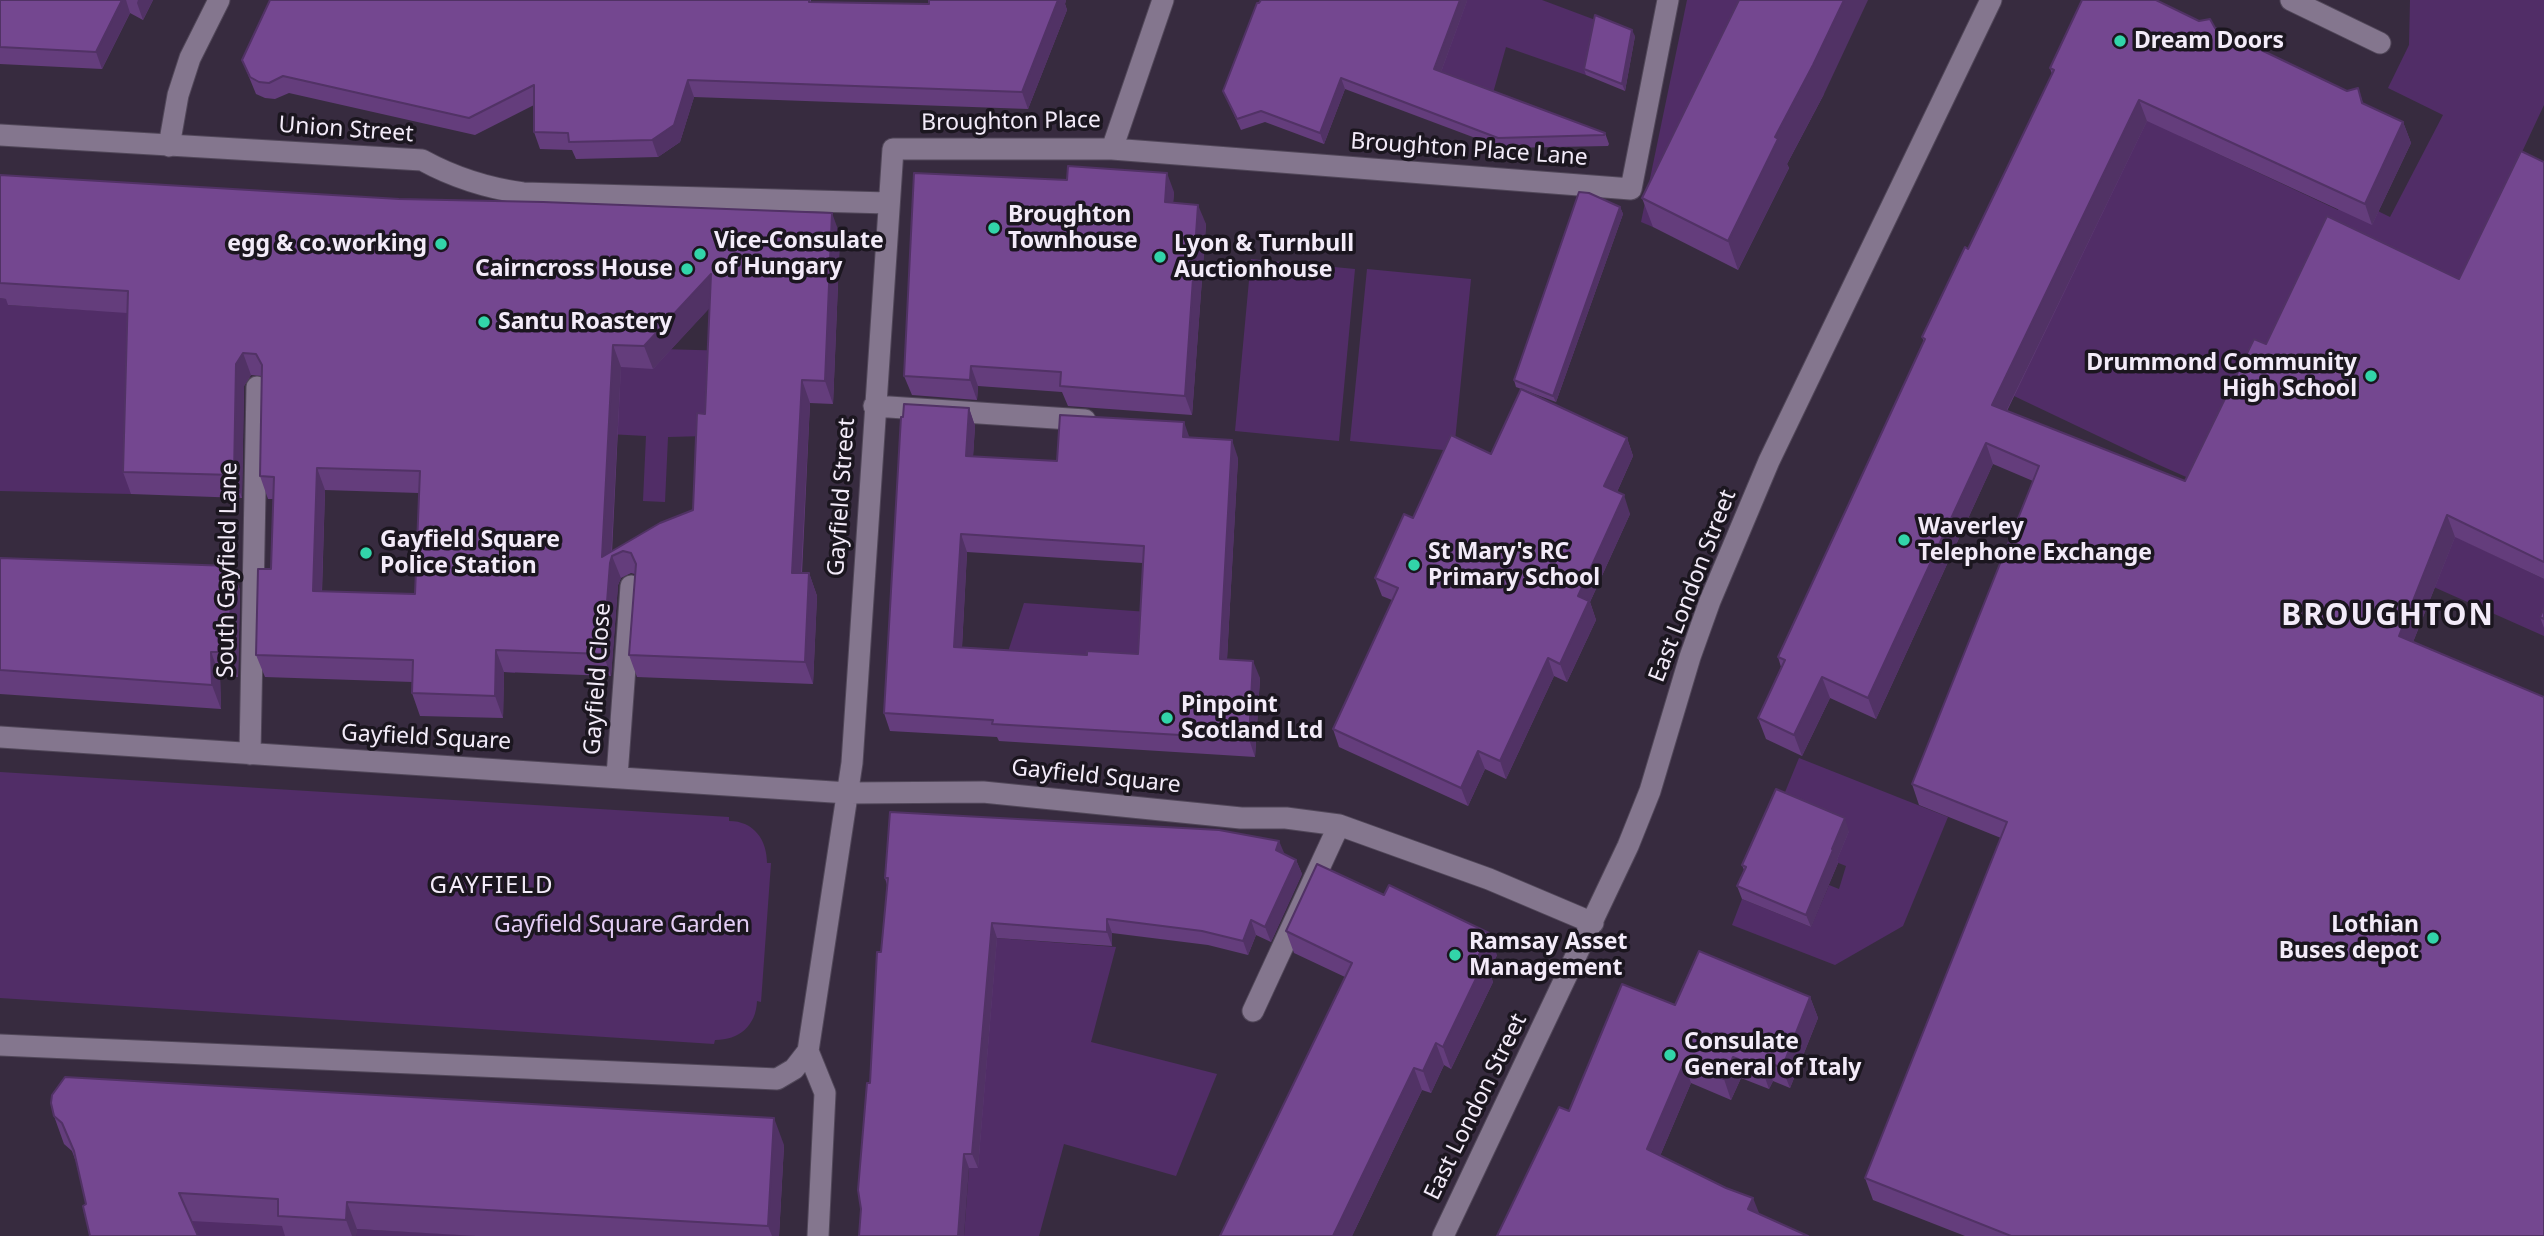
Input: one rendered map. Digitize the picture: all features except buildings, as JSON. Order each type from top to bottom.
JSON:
[{"type":"street","points":[[169,146],[178,95],[190,58],[219,0]]},
{"type":"street","name":"Broughton Place","points":[[888,203],[893,149],[1112,149],[1163,0]]},
{"type":"street","name":"Broughton Place Lane","points":[[1112,149],[1631,189],[1668,0]]},
{"type":"street","name":"East London Street","points":[[1443,1236],[1593,923],[1650,791],[1690,657],[1710,601],[1769,461],[1990,0]]},
{"type":"street","points":[[2291,0],[2380,43]]},
{"type":"street","name":"Union Street","points":[[0,135],[422,160],[452,175],[523,193],[888,203]]},
{"type":"street","name":"Gayfield Street","points":[[848,793],[888,203]]},
{"type":"street","name":"South Gayfield Lane","points":[[250,754],[257,387]]},
{"type":"street","points":[[874,406],[1105,421]]},
{"type":"street","name":"Gayfield Close","points":[[617,776],[631,586]]},
{"type":"street","name":"Gayfield Square","points":[[0,737],[848,793],[983,792],[1241,818],[1286,818],[1339,825],[1489,879],[1593,923]]},
{"type":"street","points":[[0,1045],[777,1079],[794,1069],[808,1051],[848,793]]},
{"type":"street","points":[[1253,1011],[1339,825]]},
{"type":"street","points":[[808,1051],[825,1093],[818,1236]]},
{"type":"green space","points":[[1463,0],[1542,0],[1598,21],[1586,75],[1506,47],[1491,100],[1359,50]]},
{"type":"green space","points":[[1687,0],[1764,0],[1653,227],[1641,222]]},
{"type":"green space","name":"Drummond Community High School","points":[[2410,0],[2544,0],[2544,105],[2455,295],[2350,486],[2544,579],[2544,636],[2157,464],[2014,396],[2149,115],[2177,129],[2180,136],[2338,210],[2345,195],[2390,217],[2443,115],[2388,88],[2409,45]]},
{"type":"green space","points":[[535,224],[660,349],[732,351],[705,436],[668,437],[665,502],[643,501],[646,436],[608,434],[519,592],[515,673],[504,672]]},
{"type":"green space","points":[[1251,259],[1355,269],[1339,441],[1235,431]]},
{"type":"green space","points":[[1367,269],[1471,279],[1454,451],[1350,441]]},
{"type":"green space","points":[[0,298],[8,299],[8,305],[103,311],[157,304],[135,382],[131,494],[0,491]]},
{"type":"green space","points":[[1024,603],[1148,612],[1144,671],[1003,667]]},
{"type":"green space","points":[[1799,758],[1948,817],[1903,926],[1835,965],[1732,925],[1742,899],[1811,927],[1829,885],[1839,889],[1846,866],[1836,862],[1781,802]]},
{"type":"green space","name":"Gayfield Square Garden","points":[[0,772],[729,817],[729,821],[745,824],[757,833],[765,847],[767,863],[771,863],[761,1002],[757,1001],[753,1018],[745,1030],[732,1037],[715,1040],[714,1044],[0,998]]},
{"type":"green space","points":[[996,938],[1116,947],[1091,1042],[1217,1074],[1176,1176],[1064,1144],[1039,1236],[964,1236],[969,1168]]},
{"type":"green space","points":[[190,1217],[288,1226],[288,1236],[194,1236]]},
{"type":"green space","points":[[357,1229],[488,1236],[356,1236]]},
{"type":"place","name":"Dream Doors","points":[[2120,41]]},
{"type":"place","name":"Broughton Townhouse","points":[[994,228]]},
{"type":"place","name":"egg & co.working","points":[[441,244]]},
{"type":"place","name":"Vice-Consulate of Hungary","points":[[700,254]]},
{"type":"place","name":"Lyon & Turnbull Auctionhouse","points":[[1160,257]]},
{"type":"place","name":"Cairncross House","points":[[687,269]]},
{"type":"place","name":"Santu Roastery","points":[[484,322]]},
{"type":"place","name":"Drummond Community High School","points":[[2371,376]]},
{"type":"place","name":"Waverley Telephone Exchange","points":[[1904,540]]},
{"type":"place","name":"Gayfield Square Police Station","points":[[366,553]]},
{"type":"place","name":"St Mary's RC Primary School","points":[[1414,565]]},
{"type":"place","name":"Pinpoint Scotland Ltd","points":[[1167,718]]},
{"type":"place","name":"Lothian Buses depot","points":[[2433,938]]},
{"type":"place","name":"Ramsay Asset Management","points":[[1455,955]]},
{"type":"place","name":"Consulate General of Italy","points":[[1670,1055]]},
{"type":"district","name":"BROUGHTON","points":[[2388,616]]},
{"type":"district","name":"GAYFIELD","points":[[492,886]]}]
